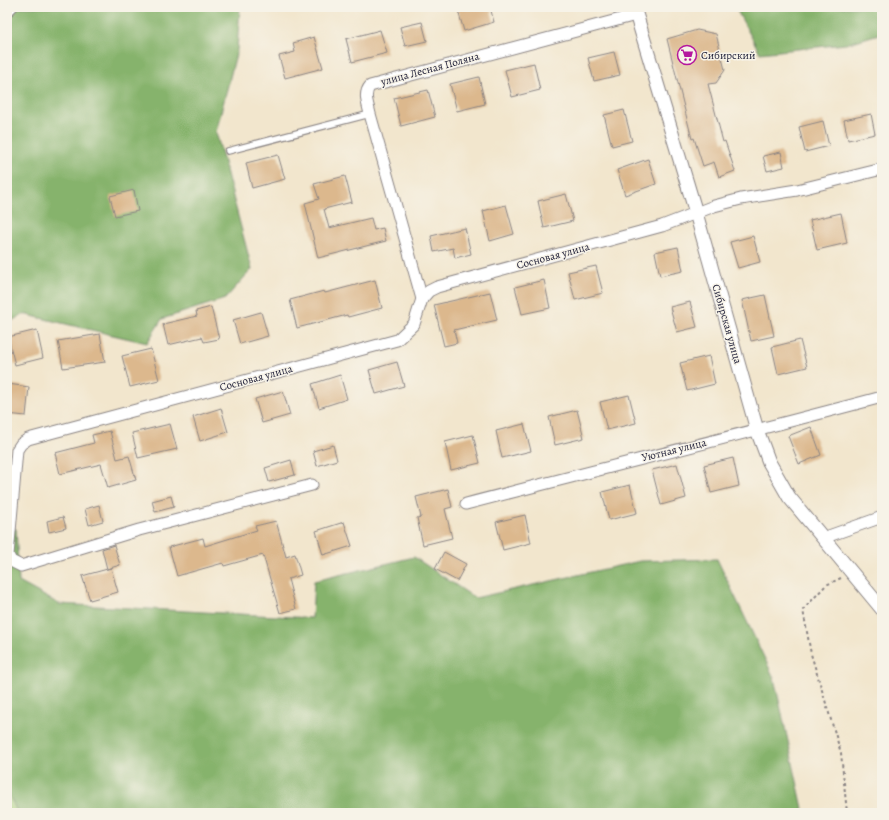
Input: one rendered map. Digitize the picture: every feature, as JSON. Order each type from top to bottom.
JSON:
[{"type":"street","name":"улица Лесная Поляна","points":[[422,299],[370,114],[366,90],[370,86],[635,11]]},
{"type":"street","name":"Сибирская улица","points":[[635,11],[696,213],[757,430],[769,462],[789,497],[882,609]]},
{"type":"street","name":"Сосновая улица","points":[[312,485],[139,530],[21,566],[11,561],[8,555],[17,450],[21,444],[28,440],[398,340],[414,324],[422,299],[429,291],[437,287],[662,226],[714,206],[741,199],[797,190],[882,169]]},
{"type":"street","name":"Уютная улица","points":[[466,504],[882,397]]},
{"type":"street","points":[[823,538],[882,517]]},
{"type":"lane","points":[[7,15],[15,7]]},
{"type":"lane","points":[[228,151],[370,114]]},
{"type":"path","points":[[847,813],[841,754],[811,654],[803,610],[826,585],[852,573]]},
{"type":"green space","points":[[7,7],[240,7],[237,50],[216,132],[252,269],[225,299],[162,319],[147,343],[23,314],[7,324]]},
{"type":"green space","points":[[735,7],[882,7],[882,33],[846,44],[760,53]]},
{"type":"green space","points":[[7,528],[16,529],[19,582],[59,604],[312,618],[314,581],[414,557],[475,598],[640,561],[717,559],[774,678],[804,813],[18,813],[7,791]]},
{"type":"green space","points":[[7,791],[18,813],[7,813]]},
{"type":"building","points":[[457,7],[490,7],[494,22],[464,31]]},
{"type":"building","points":[[422,22],[427,41],[405,46],[400,27]]},
{"type":"building","points":[[380,30],[387,53],[352,62],[346,39]]},
{"type":"building","points":[[697,30],[716,34],[725,70],[716,83],[708,84],[723,142],[725,141],[735,171],[719,177],[714,162],[703,166],[694,138],[692,139],[667,39]]},
{"type":"building","points":[[314,37],[323,68],[285,78],[279,56],[295,52],[293,43]]},
{"type":"building","points":[[614,52],[620,75],[594,81],[588,58]]},
{"type":"building","points":[[534,63],[540,90],[512,97],[505,70]]},
{"type":"building","points":[[479,77],[485,104],[457,111],[450,84]]},
{"type":"building","points":[[428,90],[435,117],[401,126],[394,98]]},
{"type":"building","points":[[624,110],[632,141],[612,146],[604,115]]},
{"type":"building","points":[[871,114],[875,134],[848,140],[844,120]]},
{"type":"building","points":[[823,121],[829,146],[805,152],[799,127]]},
{"type":"building","points":[[781,152],[784,167],[767,171],[763,156]]},
{"type":"building","points":[[278,155],[285,179],[252,188],[246,163]]},
{"type":"building","points":[[648,159],[656,184],[625,195],[617,170]]},
{"type":"building","points":[[345,176],[352,202],[324,209],[329,228],[371,218],[374,230],[383,228],[386,241],[318,258],[305,203],[319,199],[314,184]]},
{"type":"building","points":[[134,190],[138,211],[115,216],[110,196]]},
{"type":"building","points":[[566,194],[573,221],[544,228],[538,201]]},
{"type":"building","points":[[506,205],[514,234],[490,241],[483,211]]},
{"type":"building","points":[[841,213],[847,243],[817,250],[810,220]]},
{"type":"building","points":[[465,228],[471,254],[455,258],[453,248],[434,252],[431,236]]},
{"type":"building","points":[[753,236],[760,262],[738,268],[730,242]]},
{"type":"building","points":[[678,247],[683,271],[660,276],[655,252]]},
{"type":"building","points":[[596,266],[603,293],[575,300],[568,272]]},
{"type":"building","points":[[375,280],[382,308],[348,317],[347,315],[297,328],[290,300],[324,291],[325,293]]},
{"type":"building","points":[[544,280],[550,308],[522,314],[515,287]]},
{"type":"building","points":[[490,292],[497,320],[454,330],[457,343],[444,346],[434,305]]},
{"type":"building","points":[[765,295],[774,336],[751,341],[742,300]]},
{"type":"building","points":[[690,302],[697,327],[677,332],[670,307]]},
{"type":"building","points":[[211,307],[219,339],[204,342],[202,337],[168,345],[163,324],[197,316],[196,311]]},
{"type":"building","points":[[261,312],[268,336],[240,344],[233,320]]},
{"type":"building","points":[[37,330],[43,358],[15,365],[8,337]]},
{"type":"building","points":[[100,334],[105,362],[63,368],[58,341]]},
{"type":"building","points":[[800,340],[807,367],[778,374],[772,347]]},
{"type":"building","points":[[151,349],[159,380],[130,387],[122,356]]},
{"type":"building","points":[[709,356],[715,384],[687,391],[680,363]]},
{"type":"building","points":[[397,362],[404,386],[376,394],[369,370]]},
{"type":"building","points":[[340,375],[347,399],[319,408],[312,384]]},
{"type":"building","points":[[8,384],[29,387],[26,416],[7,414]]},
{"type":"building","points":[[283,391],[290,415],[262,423],[255,399]]},
{"type":"building","points":[[629,395],[636,423],[607,430],[600,402]]},
{"type":"building","points":[[221,408],[228,432],[200,441],[193,417]]},
{"type":"building","points":[[577,410],[584,438],[555,445],[549,417]]},
{"type":"building","points":[[170,424],[177,449],[138,458],[132,433]]},
{"type":"building","points":[[524,424],[531,451],[502,458],[496,431]]},
{"type":"building","points":[[811,427],[821,455],[799,464],[788,436]]},
{"type":"building","points":[[110,431],[117,459],[129,456],[136,480],[108,488],[101,464],[60,474],[55,453],[94,443],[92,435]]},
{"type":"building","points":[[473,435],[480,463],[451,470],[445,442]]},
{"type":"building","points":[[333,445],[337,460],[317,466],[313,451]]},
{"type":"building","points":[[733,458],[739,486],[711,493],[704,465]]},
{"type":"building","points":[[291,460],[295,475],[269,482],[265,468]]},
{"type":"building","points":[[677,464],[686,498],[661,505],[652,470]]},
{"type":"building","points":[[630,485],[637,513],[609,520],[602,492]]},
{"type":"building","points":[[448,489],[452,507],[445,509],[452,538],[423,545],[417,518],[421,517],[416,497]]},
{"type":"building","points":[[171,496],[174,507],[155,512],[152,501]]},
{"type":"building","points":[[99,505],[103,521],[89,525],[85,509]]},
{"type":"building","points":[[525,515],[531,543],[503,550],[496,522]]},
{"type":"building","points":[[63,517],[66,528],[49,532],[47,521]]},
{"type":"building","points":[[276,521],[286,557],[295,554],[301,575],[288,579],[296,609],[280,613],[263,555],[224,566],[223,563],[177,576],[169,547],[203,538],[205,546],[257,530],[255,526]]},
{"type":"building","points":[[344,522],[352,546],[323,555],[316,531]]},
{"type":"building","points":[[114,545],[120,565],[107,569],[102,549]]},
{"type":"building","points":[[444,552],[466,564],[457,581],[435,569]]},
{"type":"building","points":[[111,568],[118,592],[90,600],[82,576]]},
{"type":"place","name":"Сибирский","points":[[687,55]]}]
